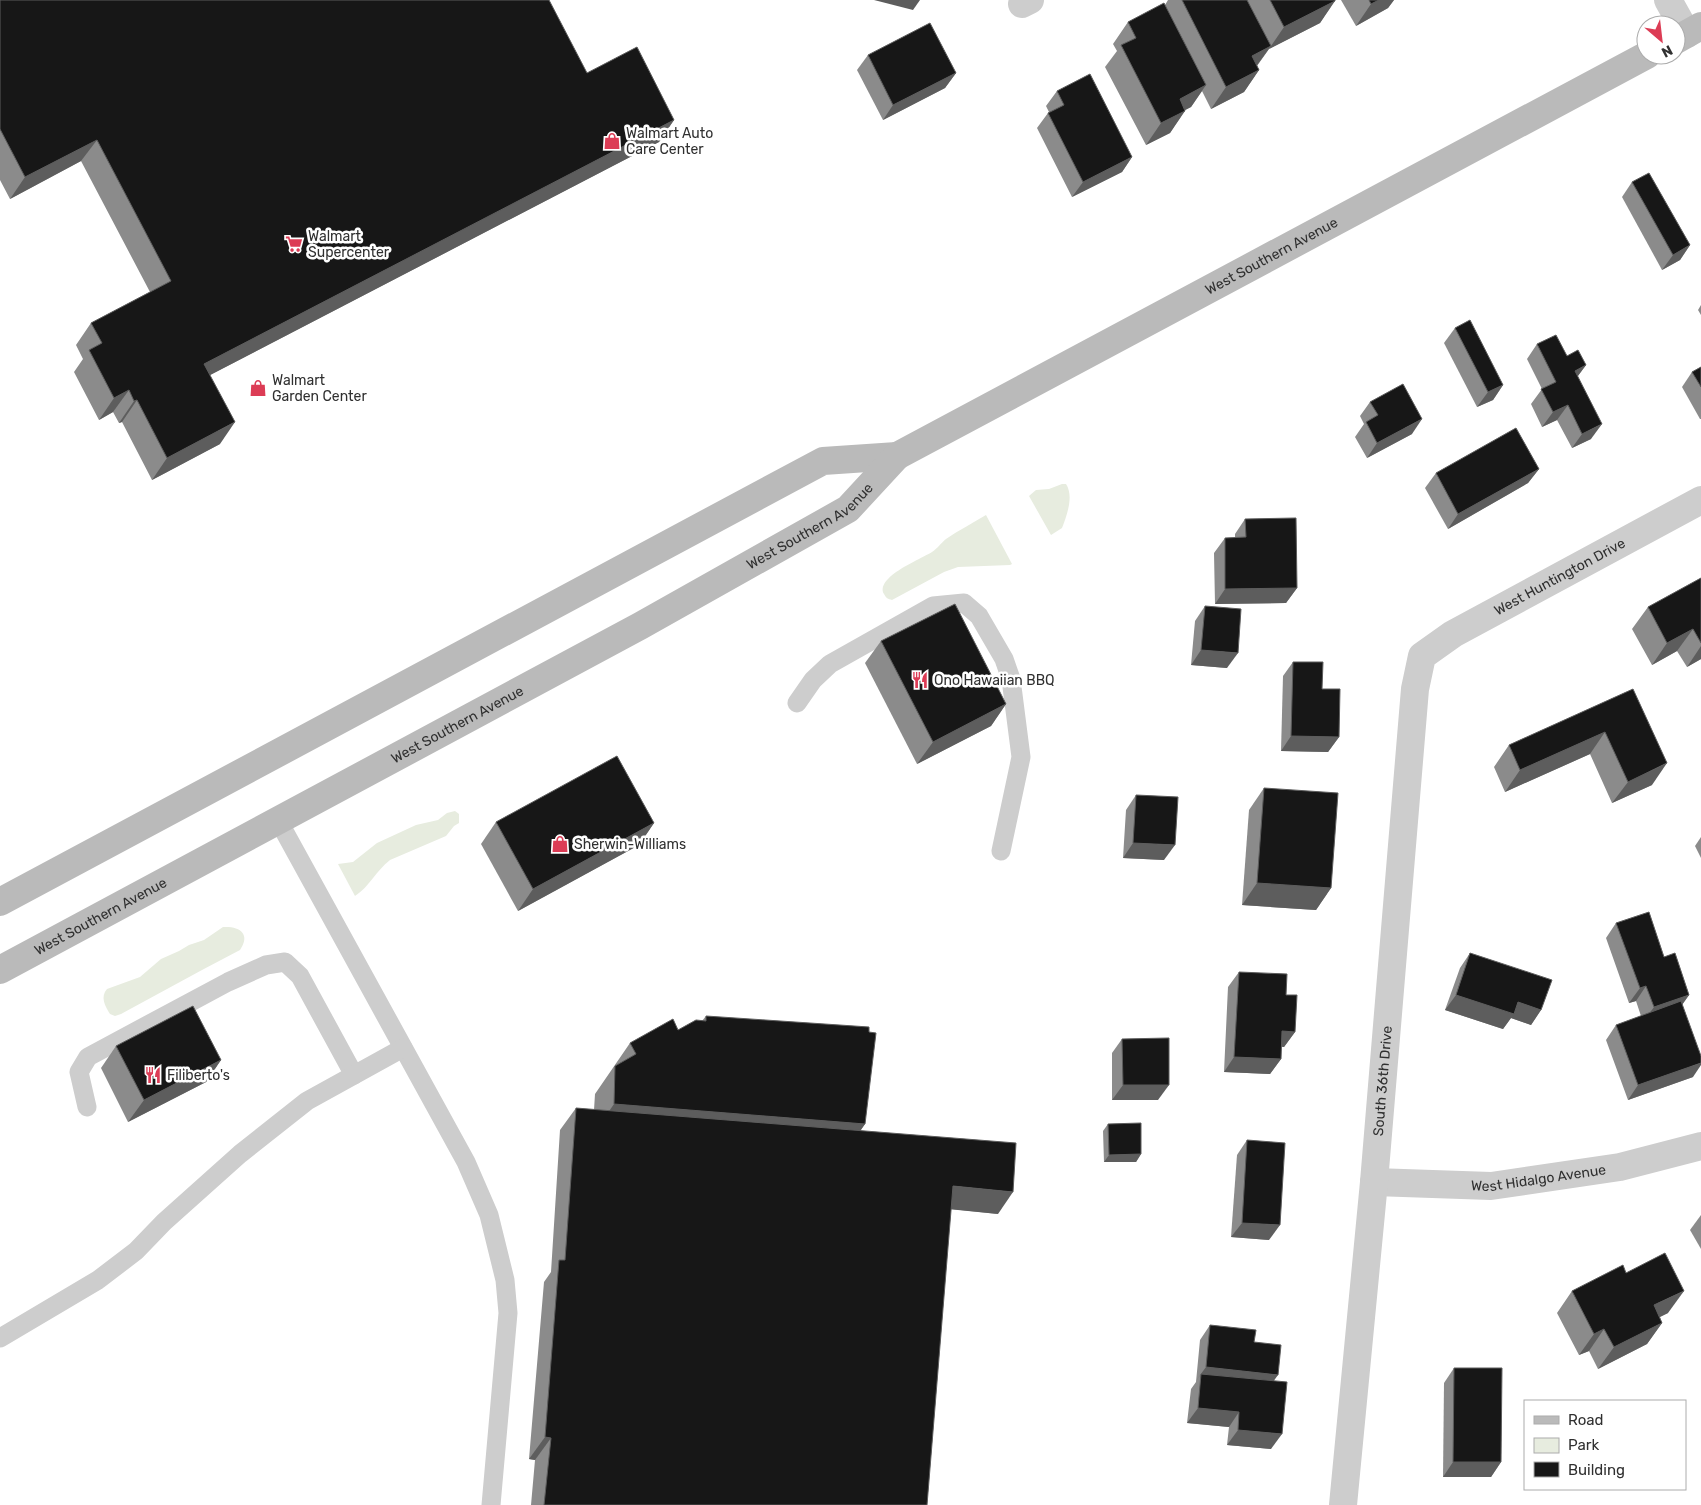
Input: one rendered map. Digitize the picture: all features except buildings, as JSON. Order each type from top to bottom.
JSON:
[{"type":"main road","name":"West Southern Avenue","points":[[0,970],[640,626],[848,509],[897,456],[1636,61]]},
{"type":"main road","name":"West Southern Avenue","points":[[0,902],[823,462],[897,456]]},
{"type":"street","points":[[1668,0],[1688,33]]},
{"type":"street","name":"West Huntington Drive","points":[[1422,656],[1453,634],[1701,500]]},
{"type":"street","name":"South 36th Drive","points":[[1343,1505],[1374,1182],[1415,689],[1422,656]]},
{"type":"street","name":"West Hidalgo Avenue","points":[[1374,1182],[1491,1186],[1620,1167],[1701,1146]]},
{"type":"lane","points":[[796,703],[813,680],[830,664],[933,606],[964,603],[979,616],[1004,659],[1011,679],[1021,757],[1001,851]]},
{"type":"lane","points":[[278,820],[466,1162],[489,1215],[504,1280],[508,1313],[491,1505]]},
{"type":"lane","points":[[87,1107],[79,1072],[88,1057],[228,982],[266,965],[285,962],[300,976],[354,1075]]},
{"type":"lane","points":[[0,1338],[98,1280],[136,1251],[164,1222],[240,1154],[307,1101],[403,1048]]},
{"type":"green space","points":[[1066,484],[1068,489],[1069,506],[1062,528],[1051,535],[1029,496],[1036,490],[1049,489]]},
{"type":"green space","points":[[986,515],[1012,564],[958,567],[944,572],[892,600],[888,599],[884,594],[883,588],[886,581],[892,575],[932,552],[946,539]]},
{"type":"green space","points":[[455,811],[459,814],[459,823],[446,836],[390,860],[355,896],[338,864],[353,862],[377,843],[416,825],[438,820],[447,813]]},
{"type":"green space","points":[[223,927],[234,928],[242,932],[244,940],[240,950],[121,1014],[115,1016],[110,1014],[105,1005],[104,998],[107,989],[140,977],[161,959],[204,940]]},
{"type":"place","name":"Walmart Auto Care Center","points":[[612,141]]},
{"type":"place","name":"Walmart Supercenter","points":[[294,244]]},
{"type":"place","name":"Walmart Garden Center","points":[[258,388]]},
{"type":"place","name":"Ono Hawaiian BBQ","points":[[920,680]]},
{"type":"place","name":"Sherwin-Williams","points":[[560,844]]},
{"type":"place","name":"Filiberto's","points":[[153,1075]]}]
